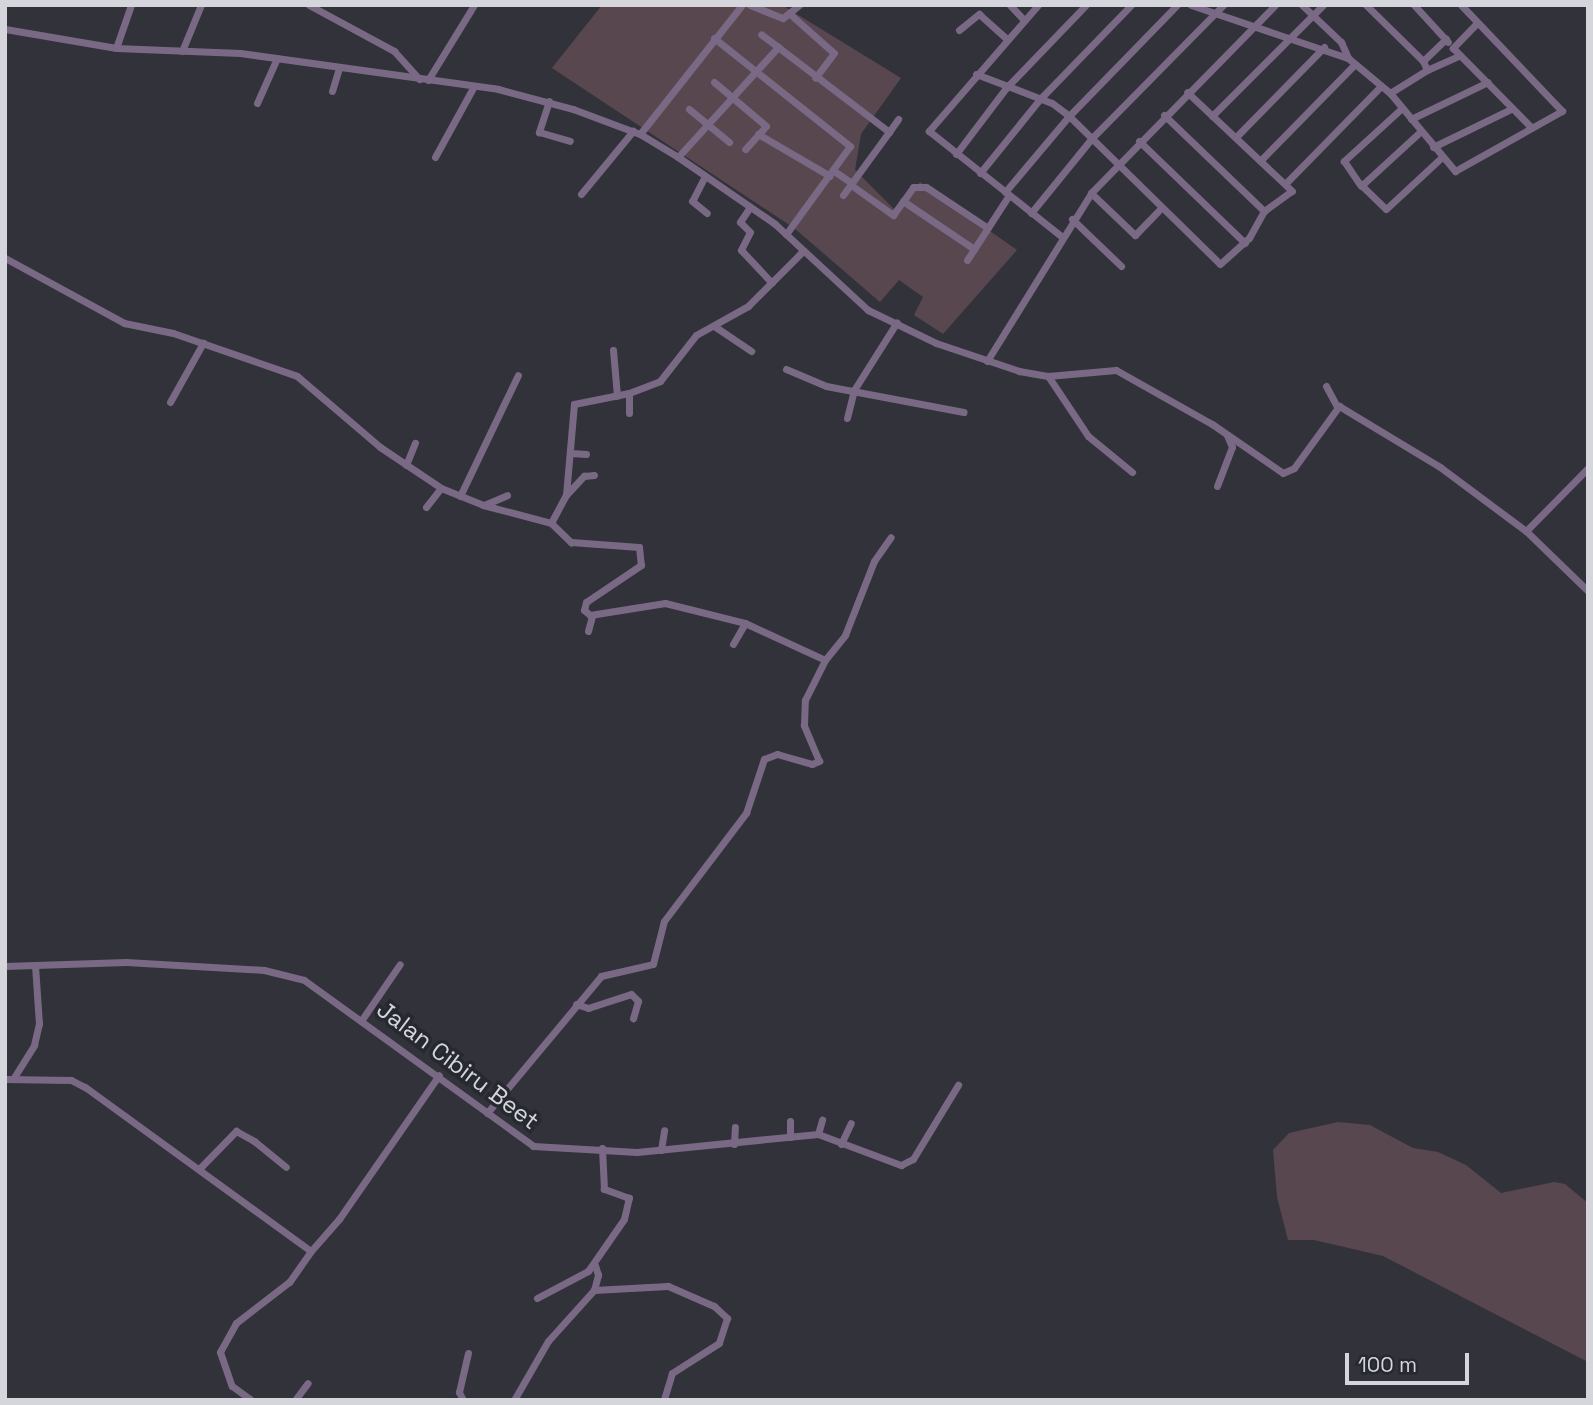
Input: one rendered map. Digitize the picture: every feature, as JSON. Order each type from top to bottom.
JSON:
[{"type":"street","points":[[116,48],[131,5]]},
{"type":"street","points":[[181,51],[201,5]]},
{"type":"street","points":[[309,5],[394,51],[419,79]]},
{"type":"street","points":[[428,80],[474,5]]},
{"type":"street","points":[[581,194],[637,132],[742,5]]},
{"type":"street","points":[[750,5],[770,15],[791,15],[834,53],[815,78]]},
{"type":"street","points":[[791,15],[799,5]]},
{"type":"street","points":[[1010,5],[1024,20]]},
{"type":"street","points":[[1038,5],[929,131],[1061,236]]},
{"type":"street","points":[[956,154],[1006,88],[1086,5]]},
{"type":"street","points":[[980,173],[1040,99],[1131,5]]},
{"type":"street","points":[[967,260],[1007,194],[1069,116],[1177,5]]},
{"type":"street","points":[[1191,5],[1287,40],[1324,47],[1348,58],[1390,93],[1441,157],[1457,170],[1562,111],[1461,5]]},
{"type":"street","points":[[1031,213],[1092,138],[1223,5]]},
{"type":"street","points":[[987,360],[1061,236],[1091,193],[1115,164],[1275,5]]},
{"type":"street","points":[[1303,5],[1341,42],[1348,58]]},
{"type":"street","points":[[1212,116],[1323,5]]},
{"type":"street","points":[[1366,5],[1423,61],[1427,70]]},
{"type":"street","points":[[1414,5],[1532,128]]},
{"type":"street","points":[[959,30],[979,14],[1007,40]]},
{"type":"street","points":[[1453,48],[1477,23]]},
{"type":"street","points":[[5,30],[116,48],[277,58],[474,86],[549,101],[637,132],[678,157],[786,234],[868,310],[936,343],[1048,376],[1109,368],[1227,434],[1288,473],[1337,407]]},
{"type":"street","points":[[761,34],[815,78],[889,132]]},
{"type":"street","points":[[714,38],[850,146],[786,234]]},
{"type":"street","points":[[1423,61],[1446,39]]},
{"type":"street","points":[[678,157],[778,47]]},
{"type":"street","points":[[1236,137],[1324,47]]},
{"type":"street","points":[[1390,93],[1427,70],[1460,55]]},
{"type":"street","points":[[257,103],[277,58]]},
{"type":"street","points":[[1261,160],[1355,64]]},
{"type":"street","points":[[332,91],[339,68]]},
{"type":"street","points":[[976,74],[1006,88],[1040,99],[1069,116],[1218,264],[1245,243],[1264,211],[1292,192],[1286,183],[1187,92]]},
{"type":"street","points":[[714,82],[766,126],[745,149]]},
{"type":"street","points":[[1411,118],[1488,82]]},
{"type":"street","points":[[435,157],[474,86]]},
{"type":"street","points":[[1286,183],[1380,87]]},
{"type":"street","points":[[549,101],[539,132],[570,141]]},
{"type":"street","points":[[1402,108],[1344,161],[1361,186],[1386,209],[1441,157]]},
{"type":"street","points":[[689,109],[729,142]]},
{"type":"street","points":[[1433,147],[1511,109]]},
{"type":"street","points":[[1164,115],[1264,211]]},
{"type":"street","points":[[843,195],[898,120]]},
{"type":"street","points":[[1361,186],[1421,131]]},
{"type":"street","points":[[758,134],[851,184],[893,215],[913,187],[926,187],[988,228]]},
{"type":"street","points":[[1139,141],[1245,243]]},
{"type":"street","points":[[705,176],[692,201],[707,213]]},
{"type":"street","points":[[1091,193],[1135,235],[1160,209]]},
{"type":"street","points":[[903,201],[974,249]]},
{"type":"street","points":[[750,207],[740,222],[750,232],[741,250],[772,283]]},
{"type":"street","points":[[1072,219],[1121,266]]},
{"type":"street","points":[[566,495],[574,404],[629,393],[660,381],[696,335],[748,306],[803,251]]},
{"type":"street","points":[[5,258],[92,309],[203,343],[297,376],[405,465],[441,488],[483,505],[551,523],[571,542],[635,544],[642,552],[636,571],[586,603],[584,610],[592,616],[665,603],[744,622],[825,660]]},
{"type":"street","points":[[847,418],[854,390],[897,322]]},
{"type":"street","points":[[714,326],[751,351]]},
{"type":"street","points":[[170,402],[203,343]]},
{"type":"street","points":[[613,350],[617,396]]},
{"type":"street","points":[[786,369],[826,386],[964,412]]},
{"type":"street","points":[[460,496],[518,375]]},
{"type":"street","points":[[1048,376],[1088,436],[1118,456],[1132,472]]},
{"type":"street","points":[[1326,386],[1337,407],[1407,445],[1526,531],[1588,591]]},
{"type":"street","points":[[629,393],[629,413]]},
{"type":"street","points":[[1217,486],[1232,447],[1227,434]]},
{"type":"street","points":[[405,465],[415,443]]},
{"type":"street","points":[[571,453],[586,454]]},
{"type":"street","points":[[1526,531],[1588,468]]},
{"type":"street","points":[[551,523],[566,495],[584,476],[594,475]]},
{"type":"street","points":[[426,507],[441,488]]},
{"type":"street","points":[[483,505],[507,495]]},
{"type":"street","points":[[487,1113],[601,976],[653,964],[664,921],[746,813],[764,759],[777,754],[812,764],[819,761],[802,711],[825,660],[845,635],[874,561],[891,537]]},
{"type":"street","points":[[588,631],[592,616]]},
{"type":"street","points":[[733,643],[744,622]]},
{"type":"street","name":"Jalan Cibiru Beet","points":[[5,966],[126,962],[274,971],[304,980],[363,1018],[530,1146],[661,1150],[818,1134],[892,1165],[913,1159],[958,1085]]},
{"type":"street","points":[[363,1018],[400,964]]},
{"type":"street","points":[[9,1079],[34,1045],[39,1024],[35,965]]},
{"type":"street","points":[[576,1004],[588,1008],[631,994],[638,1001],[633,1018]]},
{"type":"street","points":[[251,1400],[232,1386],[220,1359],[223,1344],[236,1323],[289,1282],[339,1219],[439,1075]]},
{"type":"street","points":[[9,1079],[71,1080],[200,1168],[311,1251]]},
{"type":"street","points":[[818,1134],[822,1120]]},
{"type":"street","points":[[790,1121],[790,1137]]},
{"type":"street","points":[[841,1144],[851,1124]]},
{"type":"street","points":[[734,1144],[735,1127]]},
{"type":"street","points":[[661,1150],[664,1130]]},
{"type":"street","points":[[200,1168],[236,1132],[286,1167]]},
{"type":"street","points":[[537,1298],[594,1265],[629,1201],[628,1196],[604,1189],[602,1148]]},
{"type":"street","points":[[514,1400],[548,1341],[594,1290],[598,1275],[594,1265]]},
{"type":"street","points":[[594,1290],[668,1286],[714,1306],[727,1318],[719,1343],[672,1373],[664,1400]]},
{"type":"street","points":[[463,1400],[459,1392],[468,1353]]},
{"type":"street","points":[[295,1400],[308,1383]]},
{"type":"shaded area","points":[[602,5],[782,5],[901,78],[861,134],[855,170],[895,210],[920,182],[1017,250],[943,334],[914,315],[923,297],[899,280],[880,302],[794,228],[552,68]]},
{"type":"shaded area","points":[[1338,1122],[1370,1125],[1413,1148],[1438,1152],[1466,1165],[1501,1193],[1554,1182],[1565,1184],[1588,1203],[1588,1362],[1383,1256],[1314,1240],[1288,1240],[1277,1197],[1273,1150],[1289,1133]]}]
